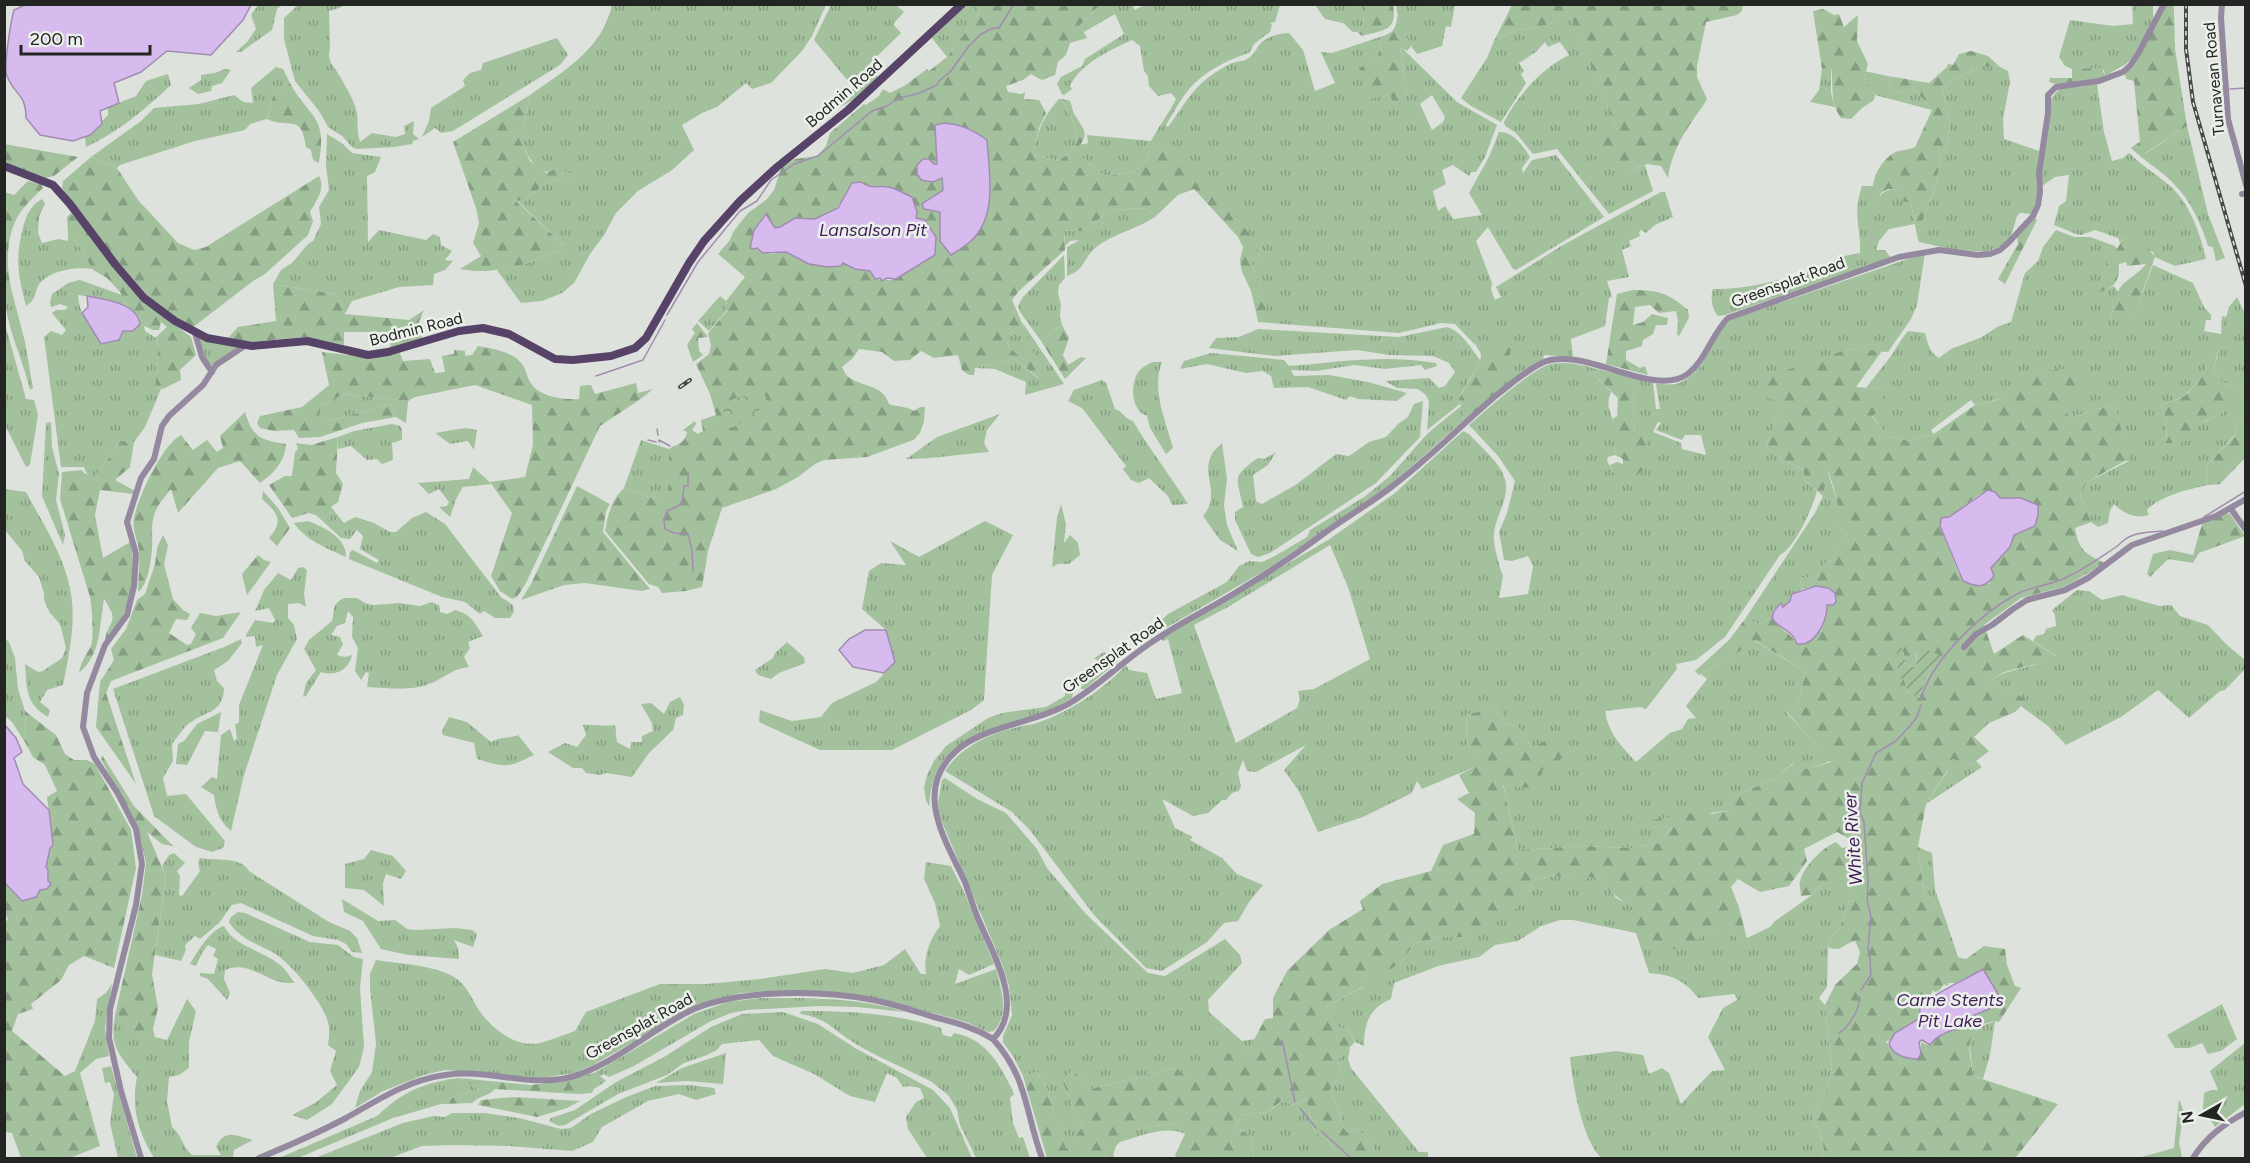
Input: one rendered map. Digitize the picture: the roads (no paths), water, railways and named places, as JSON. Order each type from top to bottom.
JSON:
[{"type":"main road","name":"Bodmin Road","points":[[4,166],[53,185],[140,294],[157,309],[195,333],[214,340],[264,346],[307,341],[356,354],[373,355],[459,332],[483,328],[509,334],[546,355],[561,360],[593,359],[630,351],[639,345],[650,333],[689,263],[708,236],[740,201],[777,167],[848,110],[962,4]]},
{"type":"street","name":"Greensplat Road","points":[[260,1158],[345,1118],[387,1094],[423,1080],[447,1074],[525,1080],[570,1077],[597,1066],[693,1010],[719,999],[742,995],[828,995],[872,999],[973,1027],[993,1039],[1000,1031],[1008,1008],[999,965],[934,812],[939,776],[954,752],[999,729],[1047,716],[1070,703],[1104,680],[1154,640],[1234,594],[1301,551],[1392,487],[1510,384],[1547,361],[1561,359],[1584,362],[1658,381],[1671,382],[1687,375],[1695,367],[1721,325],[1728,318],[1899,257],[1939,250],[1978,255],[2000,250],[2033,216],[2038,205],[2039,173],[2048,95],[2056,87],[2099,81],[2123,72],[2130,66],[2164,4]]},
{"type":"street","name":"Turnavean Road","points":[[2222,4],[2228,119],[2246,185]]},
{"type":"street","points":[[195,333],[202,357],[212,372]]},
{"type":"street","points":[[141,1158],[108,1038],[110,1009],[136,905],[142,864],[135,829],[117,792],[94,757],[83,727],[87,693],[105,645],[127,615],[134,586],[136,554],[127,522],[141,478],[154,459],[163,423],[203,385],[220,363],[246,345]]},
{"type":"street","points":[[1964,647],[1976,634],[2027,600],[2065,590],[2088,578],[2132,544],[2216,516],[2246,499]]},
{"type":"street","points":[[2231,508],[2246,530]]},
{"type":"street","points":[[993,1039],[1008,1056],[1020,1078],[1042,1158]]},
{"type":"street","points":[[2193,1158],[2205,1140],[2214,1132],[2246,1112]]},
{"type":"water","points":[[25,5],[251,5],[243,20],[211,55],[167,51],[141,72],[114,83],[119,103],[100,111],[102,124],[90,135],[73,141],[40,135],[26,118],[22,99],[7,76],[9,33],[14,10]]},
{"type":"water","points":[[944,123],[967,128],[987,140],[990,179],[988,206],[980,231],[971,241],[951,255],[940,241],[940,212],[924,209],[922,204],[943,190],[942,178],[933,182],[921,180],[917,174],[917,165],[923,159],[929,159],[937,164],[935,125]]},
{"type":"water","name":"Lansalson Pit","points":[[861,182],[871,187],[892,188],[912,197],[917,212],[916,218],[925,220],[936,237],[935,255],[896,279],[887,278],[882,281],[880,278],[875,279],[870,271],[855,269],[843,263],[841,266],[828,267],[809,264],[786,252],[763,253],[757,248],[750,248],[754,230],[766,214],[775,228],[795,218],[815,219],[838,208],[852,183]]},
{"type":"water","points":[[87,296],[119,303],[133,311],[140,324],[133,331],[123,331],[119,340],[101,344],[82,313],[88,307]]},
{"type":"water","points":[[1988,490],[1995,492],[2000,498],[2021,498],[2038,505],[2038,515],[2035,526],[2014,535],[2010,547],[1991,568],[1994,576],[1991,580],[1984,585],[1972,585],[1963,581],[1940,526],[1941,518],[1949,517]]},
{"type":"water","points":[[1816,586],[1828,588],[1835,593],[1836,602],[1833,605],[1827,605],[1823,625],[1815,637],[1804,644],[1797,644],[1792,635],[1775,622],[1773,614],[1781,603],[1783,607],[1790,601],[1792,594]]},
{"type":"water","points":[[865,630],[886,630],[895,662],[884,673],[853,667],[839,650],[849,639]]},
{"type":"water","points":[[4,724],[16,738],[22,752],[14,758],[23,784],[49,810],[53,845],[50,848],[46,867],[48,881],[51,884],[47,889],[40,890],[36,897],[22,901],[5,883]]},
{"type":"water","name":"Carne Stents Pit Lake","points":[[1983,969],[2000,997],[1994,1007],[1972,1016],[1971,1021],[1939,1036],[1930,1045],[1922,1040],[1919,1042],[1921,1054],[1918,1059],[1904,1057],[1893,1051],[1889,1043],[1895,1033],[1917,1020],[1924,1002]]},
{"type":"waterway","points":[[667,315],[698,262],[740,211],[757,201],[771,180],[794,164],[818,156],[872,111],[887,106],[899,98],[917,94],[937,85],[981,34],[993,28],[999,28],[1014,4]]},
{"type":"waterway","points":[[2230,89],[2246,88]]},
{"type":"waterway","points":[[2214,93],[2224,90]]},
{"type":"waterway","points":[[596,376],[643,360],[665,320]]},
{"type":"waterway","points":[[657,429],[658,435]]},
{"type":"waterway","points":[[648,440],[656,442]]},
{"type":"waterway","points":[[659,442],[659,440],[670,446]]},
{"type":"waterway","points":[[688,473],[688,486],[684,486],[682,504],[667,511],[664,521],[665,529],[674,533],[688,534],[692,550],[693,571]]},
{"type":"waterway","name":"White River","points":[[2204,517],[2246,491]]},
{"type":"waterway","name":"White River","points":[[1921,700],[1926,685],[1946,654],[1974,625],[2003,602],[2023,591],[2075,573],[2129,537],[2163,531]]},
{"type":"waterway","name":"White River","points":[[1861,990],[1871,975],[1868,949],[1871,916],[1867,900],[1864,822],[1860,812],[1862,783],[1876,753],[1896,741],[1917,717],[1921,705]]},
{"type":"waterway","name":"White River","points":[[1839,1033],[1853,1017],[1860,997]]},
{"type":"waterway","points":[[1282,1040],[1295,1102]]},
{"type":"waterway","points":[[1300,1108],[1316,1128]]},
{"type":"waterway","points":[[1321,1131],[1351,1158]]},
{"type":"railway","points":[[2186,4],[2186,49],[2193,102],[2246,286]]},
{"type":"railway","points":[[680,387],[690,380]]}]
